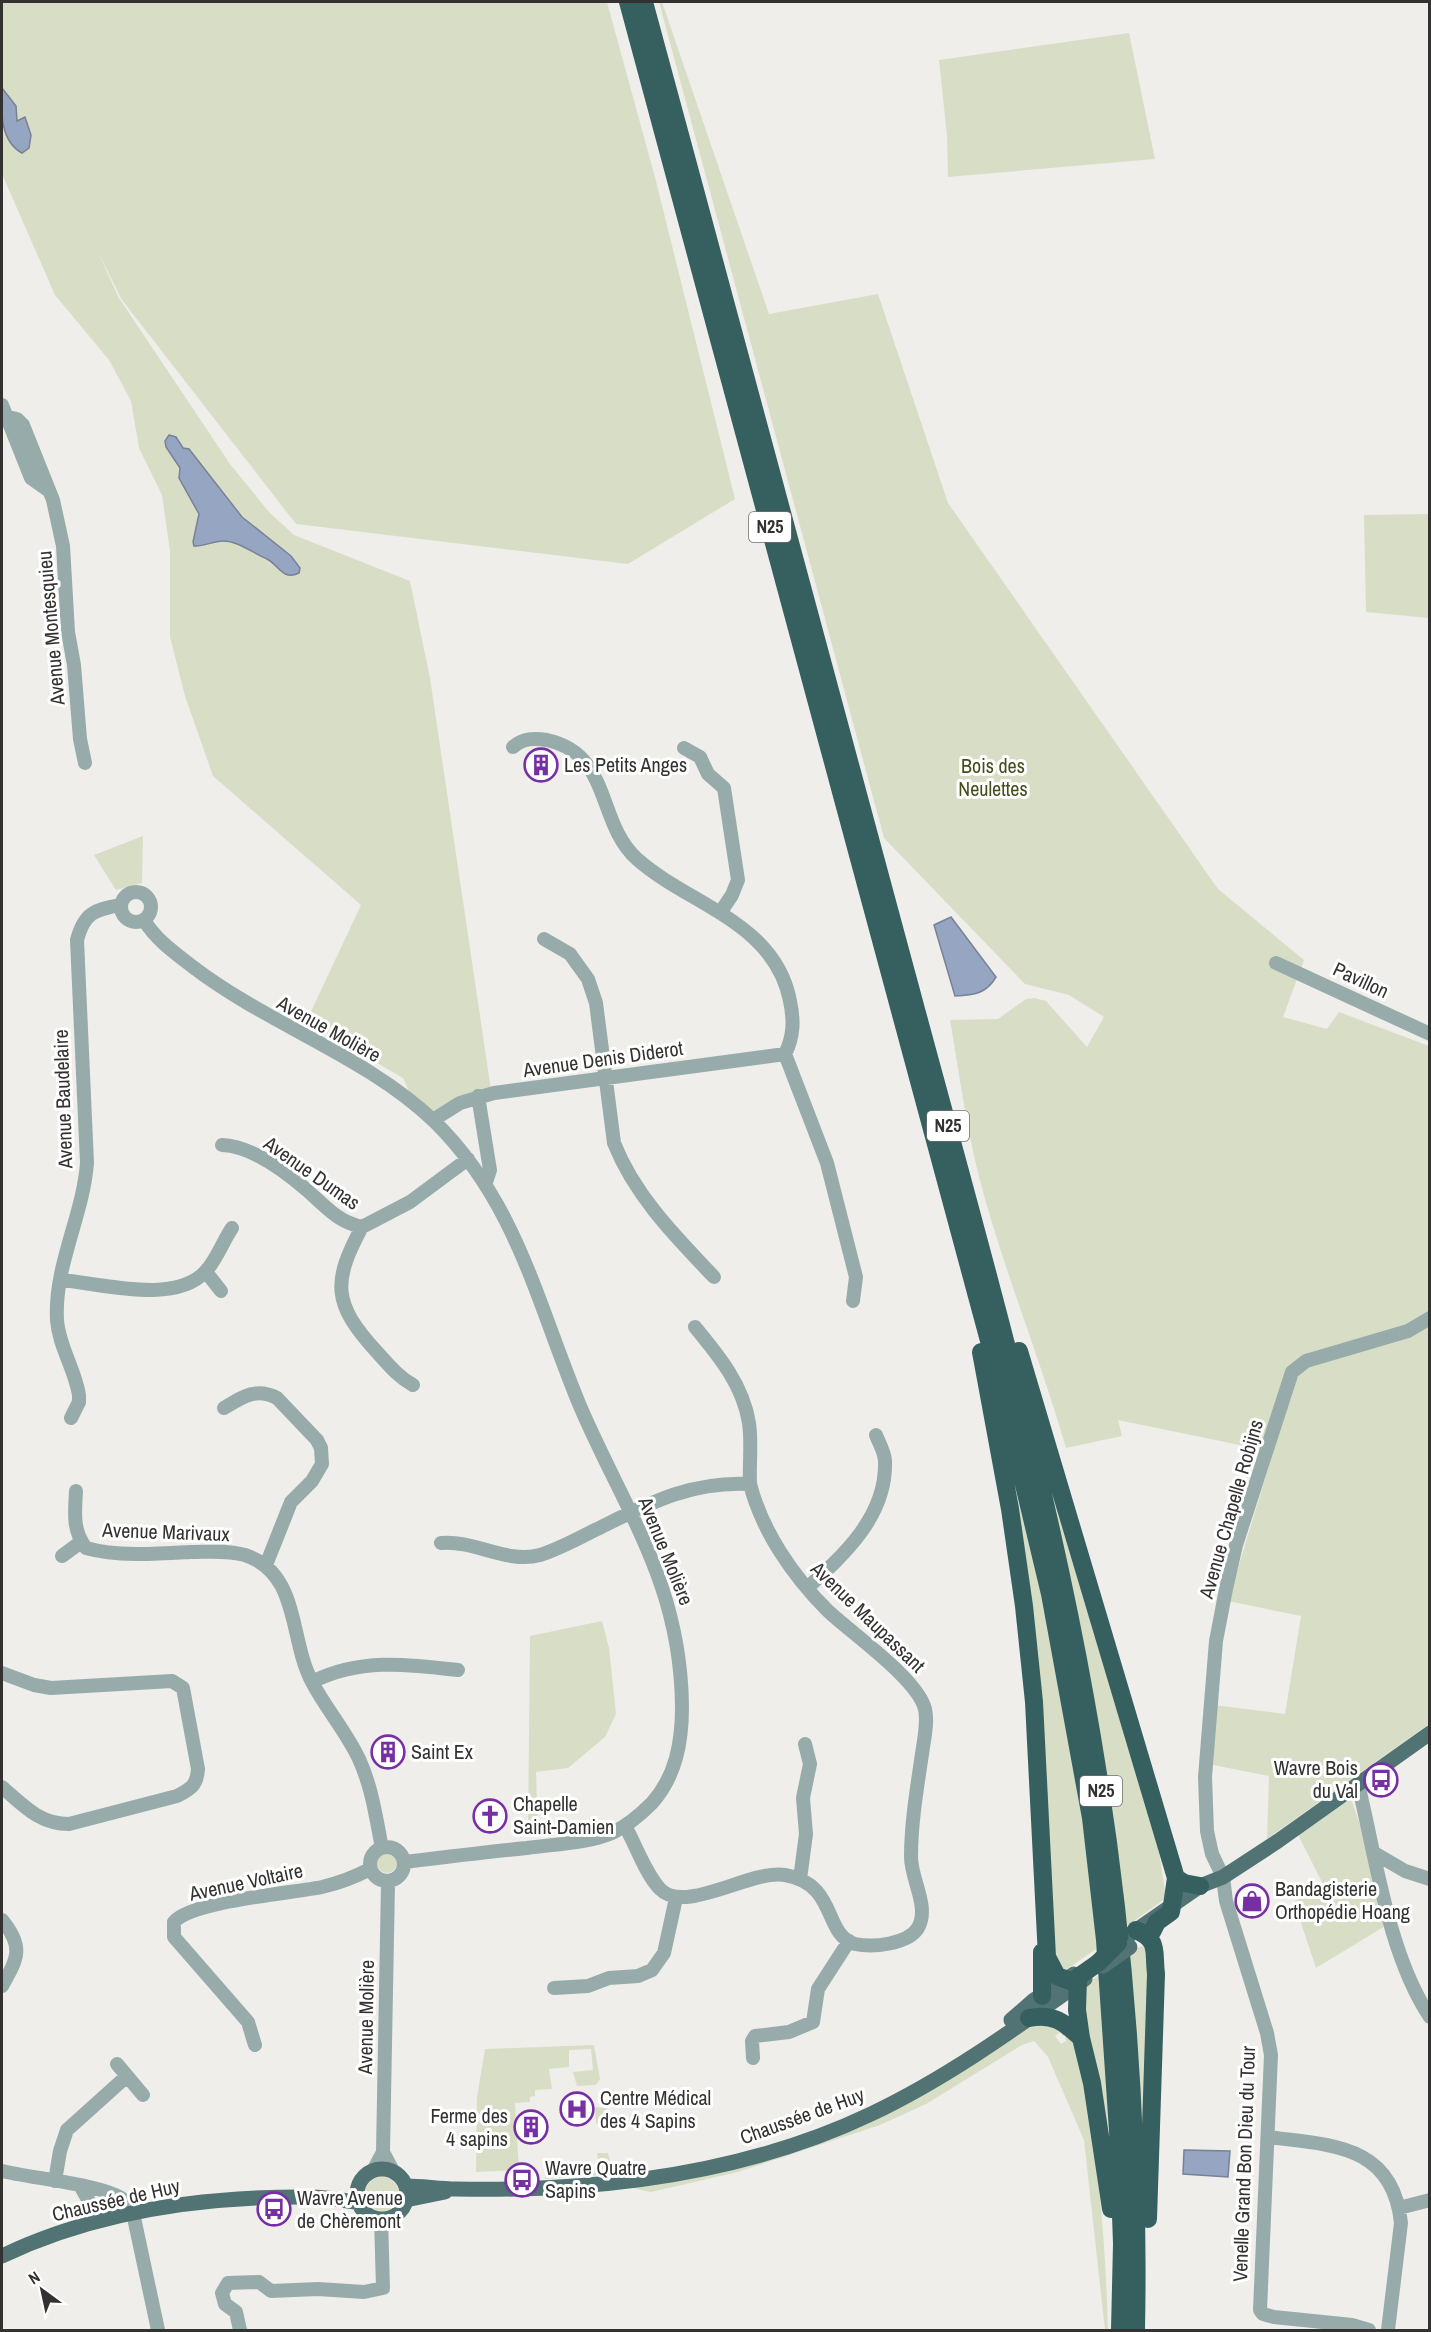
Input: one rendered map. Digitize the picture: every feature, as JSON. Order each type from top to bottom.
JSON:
[{"type":"highway","name":"N25","points":[[627,2],[1060,1569],[1104,1814],[1121,1939],[1129,2038],[1137,2217],[1131,2329]]},
{"type":"highway","name":"N25","points":[[644,2],[977,1265],[1046,1573],[1091,1818],[1112,2028],[1122,2244],[1131,2329]]},
{"type":"highway","points":[[977,1265],[998,1280],[1176,1878],[1171,1912],[1072,1982],[1057,1976],[1050,1967],[1045,1926],[1035,1724],[1024,1606],[1001,1455],[964,1281],[977,1265]]},
{"type":"highway","points":[[1176,1878],[1184,1884],[1200,1886]]},
{"type":"highway","points":[[1042,1996],[1045,1926]]},
{"type":"highway","points":[[1131,2329],[1144,2314],[1156,1974],[1139,1935]]},
{"type":"highway","points":[[1072,1982],[1081,2038],[1096,2106],[1112,2229],[1122,2244]]},
{"type":"highway","points":[[1029,2018],[1044,2015],[1059,2019],[1081,2038]]},
{"type":"main road","points":[[1173,1904],[1200,1886],[1223,1877],[1430,1733]]},
{"type":"main road","points":[[1139,1935],[1210,1892],[1223,1877]]},
{"type":"main road","name":"Chaussée de Huy","points":[[971,2056],[1042,1996],[1072,1982]]},
{"type":"main road","name":"Chaussée de Huy","points":[[406,2193],[646,2179],[706,2170],[744,2160],[826,2134],[917,2090],[1029,2018],[1072,1982]]},
{"type":"main road","points":[[374,2169],[393,2171],[406,2193],[400,2212],[382,2227],[364,2213],[357,2202],[356,2195],[360,2181],[374,2169]]},
{"type":"main road","name":"Chaussée de Huy","points":[[315,2197],[360,2181]]},
{"type":"main road","name":"Chaussée de Huy","points":[[2,2256],[38,2240],[95,2222],[200,2202],[315,2197],[357,2202]]},
{"type":"street","name":"Avenue Montesquieu","points":[[5,411],[23,425],[53,501],[63,546],[68,632],[75,674],[80,739],[85,763]]},
{"type":"street","points":[[513,747],[521,741],[535,738],[557,743],[577,754],[594,773],[613,826],[631,853],[758,941],[772,958],[783,978],[789,997],[793,1028],[785,1054],[803,1095],[827,1163],[855,1277],[852,1301]]},
{"type":"street","points":[[684,748],[700,757],[708,774],[724,788],[738,880],[732,896],[720,913]]},
{"type":"street","points":[[121,905],[128,893],[135,891],[144,894],[151,905],[149,915],[144,920]]},
{"type":"street","name":"Avenue Molière","points":[[121,905],[121,912],[129,921],[144,920],[159,940],[223,990],[383,1081],[433,1120],[468,1159],[486,1182],[505,1215],[581,1408],[659,1574],[673,1622],[681,1672],[682,1725],[676,1759],[666,1783],[648,1806],[625,1826],[607,1834],[575,1842],[404,1862]]},
{"type":"street","name":"Avenue Baudelaire","points":[[71,1418],[79,1402],[79,1395],[58,1328],[60,1280],[84,1189],[87,1163],[77,940],[84,923],[95,911],[121,905]]},
{"type":"street","points":[[544,939],[570,954],[588,979],[596,1003],[614,1143],[622,1164],[644,1199],[714,1276]]},
{"type":"street","name":"Pavillon","points":[[1276,963],[1430,1034]]},
{"type":"street","name":"Avenue Denis Diderot","points":[[433,1120],[460,1103],[478,1096],[785,1054]]},
{"type":"street","points":[[478,1096],[490,1170],[486,1182]]},
{"type":"street","name":"Avenue Dumas","points":[[222,1145],[236,1146],[274,1166],[298,1182],[335,1216],[362,1227],[410,1202],[468,1159]]},
{"type":"street","points":[[362,1227],[343,1267],[341,1289],[345,1308],[362,1336],[401,1378],[413,1385]]},
{"type":"street","points":[[60,1280],[162,1290],[183,1285],[206,1272],[232,1228]]},
{"type":"street","points":[[206,1272],[221,1291]]},
{"type":"street","name":"Avenue Chapelle Robijns","points":[[1223,1877],[1212,1854],[1206,1817],[1205,1778],[1216,1641],[1236,1545],[1292,1372],[1305,1361],[1408,1330],[1430,1318]]},
{"type":"street","name":"Avenue Maupassant","points":[[695,1327],[733,1378],[745,1405],[750,1439],[750,1484],[762,1519],[807,1588],[829,1612],[915,1688],[923,1703],[926,1717],[911,1859],[922,1918],[915,1932],[899,1941],[860,1944],[849,1941]]},
{"type":"street","points":[[224,1408],[253,1392],[269,1394],[277,1398],[321,1448],[322,1464],[318,1473],[291,1502],[266,1565],[286,1594],[300,1655],[312,1682],[339,1722],[359,1760],[371,1796],[381,1848]]},
{"type":"street","points":[[807,1588],[851,1548],[870,1519],[881,1486],[885,1461],[876,1435]]},
{"type":"street","points":[[441,1543],[466,1543],[492,1551],[529,1557],[565,1545],[691,1488],[715,1484],[750,1484]]},
{"type":"street","name":"Avenue Marivaux","points":[[76,1491],[75,1522],[81,1542],[86,1548],[96,1551],[163,1553],[229,1551],[266,1565]]},
{"type":"street","name":"Avenue Marivaux","points":[[62,1556],[81,1542]]},
{"type":"street","points":[[312,1682],[326,1674],[374,1664],[398,1663],[458,1670]]},
{"type":"street","points":[[2,1673],[34,1685],[51,1688],[172,1681],[178,1683],[183,1688],[198,1768],[197,1781],[193,1787],[177,1796],[69,1824],[44,1821],[2,1786]]},
{"type":"street","points":[[800,1879],[806,1834],[803,1798],[810,1764],[805,1744]]},
{"type":"street","points":[[1358,1784],[1408,1977],[1430,2017]]},
{"type":"street","points":[[625,1826],[657,1885],[665,1893],[676,1898],[690,1897],[770,1874],[800,1879],[811,1886],[825,1901],[839,1934],[849,1941],[820,1984],[813,2022],[789,2032],[755,2036],[752,2041],[753,2058]]},
{"type":"street","points":[[381,1848],[395,1849],[404,1862],[400,1875],[388,1883],[370,1869],[372,1857],[381,1848]]},
{"type":"street","points":[[1376,1854],[1405,1871],[1430,1879]]},
{"type":"street","name":"Avenue Voltaire","points":[[255,2045],[248,2022],[174,1937],[174,1922],[182,1915],[247,1898],[333,1884],[370,1869]]},
{"type":"street","name":"Venelle Grand Bon Dieu du Tour","points":[[1223,1877],[1226,1901],[1269,2044],[1268,2137],[1259,2304],[1263,2314],[1352,2325],[1369,2331]]},
{"type":"street","name":"Avenue Molière","points":[[374,2169],[383,2152],[388,1883]]},
{"type":"street","points":[[554,1988],[588,1986],[609,1978],[638,1976],[652,1970],[664,1953],[676,1898]]},
{"type":"street","points":[[2,1920],[13,1935],[17,1948],[16,1962],[2,1986]]},
{"type":"street","points":[[117,2064],[143,2095]]},
{"type":"street","points":[[55,2181],[60,2151],[67,2130],[127,2076]]},
{"type":"street","points":[[1268,2137],[1331,2144],[1355,2152],[1382,2172],[1390,2184],[1399,2208],[1398,2254],[1388,2331]]},
{"type":"street","name":"Avenue Molière","points":[[383,2152],[393,2171]]},
{"type":"street","points":[[2,2172],[55,2181],[121,2198],[133,2213],[158,2331]]},
{"type":"street","points":[[81,2187],[88,2197],[95,2222]]},
{"type":"street","points":[[1399,2208],[1430,2200]]},
{"type":"street","points":[[240,2331],[236,2312],[225,2304],[222,2293],[228,2283],[259,2282],[271,2291],[318,2289],[363,2292],[383,2288],[382,2227]]},
{"type":"green space","points":[[2,2],[607,2],[656,181],[735,499],[628,564],[296,524],[122,300],[97,250],[119,298],[230,464],[269,512],[294,535],[410,581],[430,678],[491,1090],[457,1098],[431,1114],[411,1096],[403,1078],[306,1022],[361,905],[213,776],[185,696],[170,637],[170,551],[162,495],[139,448],[131,401],[109,360],[55,295],[2,174]]},
{"type":"green space","name":"Bois des Neulettes","points":[[659,2],[662,2],[769,314],[878,294],[948,503],[1218,889],[1304,960],[1283,1017],[1327,1029],[1339,1012],[1429,1046],[1429,1724],[1267,1839],[1269,1776],[1208,1764],[1214,1705],[1285,1714],[1301,1616],[1228,1601],[1302,1357],[1264,1450],[1118,1420],[1122,1436],[1066,1448],[979,1177],[966,1119],[950,1020],[998,1019],[1026,999],[1034,998],[1046,1001],[1087,1047],[1104,1017],[1069,995],[1025,984],[884,838]]},
{"type":"green space","points":[[1129,33],[1155,159],[948,177],[947,136],[939,60]]},
{"type":"green space","points":[[1429,514],[1429,618],[1366,612],[1364,515]]},
{"type":"green space","points":[[143,836],[142,883],[116,890],[94,855]]},
{"type":"green space","points":[[1017,1363],[1156,1831],[1166,1898],[1127,1926],[1130,1952],[1148,1943],[1144,2144]]},
{"type":"green space","points":[[1006,1453],[1040,1583],[1082,1814],[1098,1933],[1114,2195],[1082,1994],[1089,1982],[1099,1975],[1096,1949],[1066,1970],[1054,1962]]},
{"type":"green space","points":[[602,1621],[609,1648],[616,1714],[605,1737],[568,1768],[536,1772],[538,1830],[528,1830],[530,1636]]},
{"type":"green space","points":[[1351,1799],[1370,1853],[1385,1926],[1316,1968],[1294,1902],[1323,1884],[1298,1835]]},
{"type":"green space","points":[[387,1853],[394,1856],[397,1863],[394,1870],[387,1873],[380,1870],[377,1863],[380,1856]]},
{"type":"green space","points":[[1033,2021],[1069,2032],[1063,2036],[1060,2032],[1055,2036],[1061,2044],[1070,2034],[1079,2064],[1089,2115],[1100,2195],[1108,2330],[1105,2330],[1084,2140],[1048,2057],[1034,2041],[1022,2045],[926,2104],[880,2125],[738,2172],[651,2192],[627,2187],[781,2154]]},
{"type":"green space","points":[[594,2045],[600,2079],[596,2085],[577,2086],[573,2072],[593,2070],[591,2049],[569,2050],[569,2067],[549,2069],[552,2089],[535,2090],[535,2096],[530,2097],[530,2102],[515,2103],[519,2170],[476,2172],[477,2097],[485,2049]]},
{"type":"green space","points":[[595,2107],[606,2108],[611,2118],[609,2123],[596,2124]]},
{"type":"green space","points":[[597,2153],[608,2153],[610,2161],[605,2173],[545,2179],[545,2169],[599,2167]]},
{"type":"green space","points":[[382,2177],[394,2182],[399,2194],[394,2206],[382,2211],[370,2206],[365,2194],[370,2182]]},
{"type":"water","points":[[2,88],[16,106],[17,121],[25,117],[31,135],[29,148],[22,153],[9,141],[3,125]]},
{"type":"water","points":[[169,435],[176,437],[183,448],[189,449],[242,517],[291,556],[300,568],[299,573],[285,574],[267,559],[234,543],[219,541],[194,546],[199,514],[179,478],[180,468],[166,447],[165,441]]},
{"type":"water","points":[[951,917],[996,977],[979,993],[955,996],[934,925]]},
{"type":"water","points":[[1184,2150],[1230,2151],[1228,2177],[1183,2174]]},
{"type":"place","name":"Les Petits Anges","points":[[541,765]]},
{"type":"place","name":"Saint Ex","points":[[388,1752]]},
{"type":"place","name":"Wavre Bois du Val","points":[[1381,1780]]},
{"type":"place","name":"Chapelle Saint-Damien","points":[[490,1816]]},
{"type":"place","name":"Bandagisterie Orthopédie Hoang","points":[[1252,1901]]},
{"type":"place","name":"Centre Médical des 4 Sapins","points":[[577,2109]]},
{"type":"place","name":"Ferme des 4 sapins","points":[[531,2127]]},
{"type":"place","name":"Wavre Quatre Sapins","points":[[522,2180]]},
{"type":"place","name":"Wavre Avenue de Chèremont","points":[[274,2209]]}]
